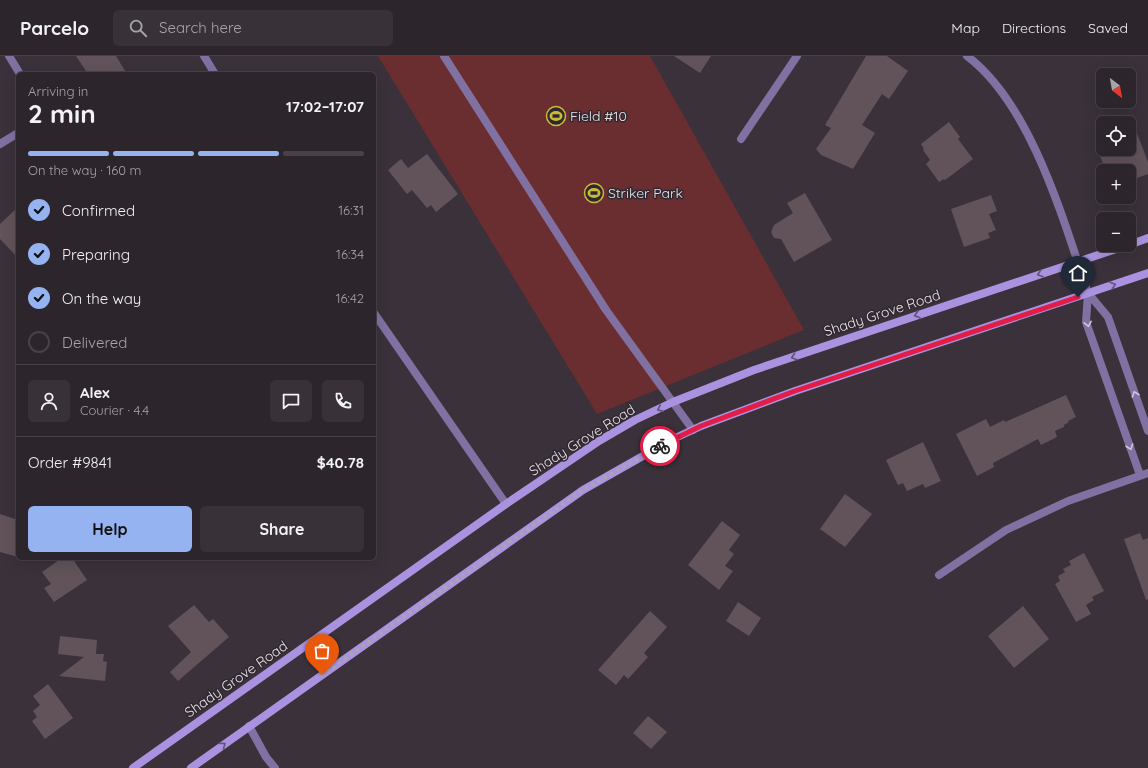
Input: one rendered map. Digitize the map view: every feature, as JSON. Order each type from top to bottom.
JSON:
[{"type":"main road","name":"Shady Grove Road","points":[[1136,242],[1148,238]]},
{"type":"main road","name":"Shady Grove Road","points":[[133,768],[506,504],[599,441],[635,420],[674,402],[760,368],[1108,252]]},
{"type":"main road","points":[[191,768],[583,490],[640,456],[693,430],[795,391],[1148,273]]},
{"type":"street","points":[[9,56],[19,72]]},
{"type":"street","points":[[204,56],[214,72]]},
{"type":"street","points":[[444,56],[606,310],[693,430]]},
{"type":"street","points":[[741,139],[797,56]]},
{"type":"street","points":[[967,56],[1001,90],[1027,131],[1045,175],[1088,293],[1108,318],[1148,431]]},
{"type":"street","points":[[0,144],[16,134]]},
{"type":"street","points":[[939,575],[1006,530],[1068,501],[1144,474],[1086,322],[1088,293]]},
{"type":"street","points":[[376,317],[506,504]]},
{"type":"street","points":[[249,726],[266,757],[275,768]]},
{"type":"shaded area","name":"Striker Park","points":[[378,56],[650,56],[804,330],[597,414]]},
{"type":"building","points":[[76,56],[116,56],[126,72],[87,72]]},
{"type":"building","points":[[674,56],[711,56],[700,73]]},
{"type":"building","points":[[866,56],[887,56],[908,71],[889,99],[882,94],[862,125],[875,133],[853,169],[821,155],[816,149],[831,128],[825,125]]},
{"type":"building","points":[[949,122],[960,137],[958,139],[973,159],[945,180],[944,179],[939,182],[926,164],[930,160],[921,144]]},
{"type":"building","points":[[1136,131],[1148,162],[1148,174],[1136,178],[1136,164],[1103,164],[1100,156],[1136,156]]},
{"type":"building","points":[[427,154],[458,194],[436,212],[431,205],[427,208],[412,190],[407,194],[388,170],[401,159],[408,168]]},
{"type":"building","points":[[805,193],[832,240],[794,262],[781,239],[774,238],[771,232],[774,225],[793,213],[787,203]]},
{"type":"building","points":[[991,195],[997,211],[989,214],[996,230],[988,233],[990,238],[964,247],[951,209]]},
{"type":"building","points":[[16,209],[16,256],[0,239],[0,224]]},
{"type":"building","points":[[1066,395],[1076,417],[1068,421],[1069,422],[1064,425],[1064,427],[1055,431],[1057,437],[1041,445],[1038,439],[993,463],[994,467],[977,476],[956,434],[986,419],[990,427],[1004,420],[1005,422]]},
{"type":"building","points":[[923,442],[941,481],[925,488],[923,484],[907,491],[903,483],[898,485],[886,460]]},
{"type":"building","points":[[845,494],[872,514],[845,547],[820,529]]},
{"type":"building","points":[[0,514],[16,519],[16,556],[0,552]]},
{"type":"building","points":[[722,521],[740,535],[729,550],[734,554],[725,566],[733,571],[719,590],[688,565]]},
{"type":"building","points":[[1140,533],[1143,540],[1148,538],[1148,599],[1146,600],[1124,539]]},
{"type":"building","points":[[1084,553],[1104,591],[1092,597],[1094,600],[1086,605],[1091,614],[1076,622],[1055,584],[1060,581],[1058,576],[1065,572],[1063,569],[1071,565],[1069,561]]},
{"type":"building","points":[[59,560],[73,560],[87,580],[54,602],[44,588],[51,584],[42,572]]},
{"type":"building","points":[[738,602],[761,618],[749,636],[726,621]]},
{"type":"building","points":[[194,605],[209,622],[213,619],[229,637],[178,681],[170,672],[191,652],[168,626]]},
{"type":"building","points":[[1023,606],[1049,639],[1014,668],[988,636]]},
{"type":"building","points":[[650,611],[667,627],[644,653],[648,657],[628,679],[624,675],[616,685],[598,670]]},
{"type":"building","points":[[60,636],[97,640],[96,654],[104,654],[103,661],[107,662],[105,681],[59,676],[84,657],[58,654]]},
{"type":"building","points":[[48,684],[73,718],[45,739],[32,721],[37,717],[33,711],[40,705],[33,696]]},
{"type":"building","points":[[648,716],[667,732],[651,749],[633,733]]},
{"type":"way so far","points":[[322,675],[583,490],[640,456],[660,446]]},
{"type":"place","name":"Field #10","points":[[556,116]]},
{"type":"place","name":"Striker Park","points":[[594,193]]},
{"type":"route","points":[[660,446],[701,426],[795,391],[1078,297]]}]
